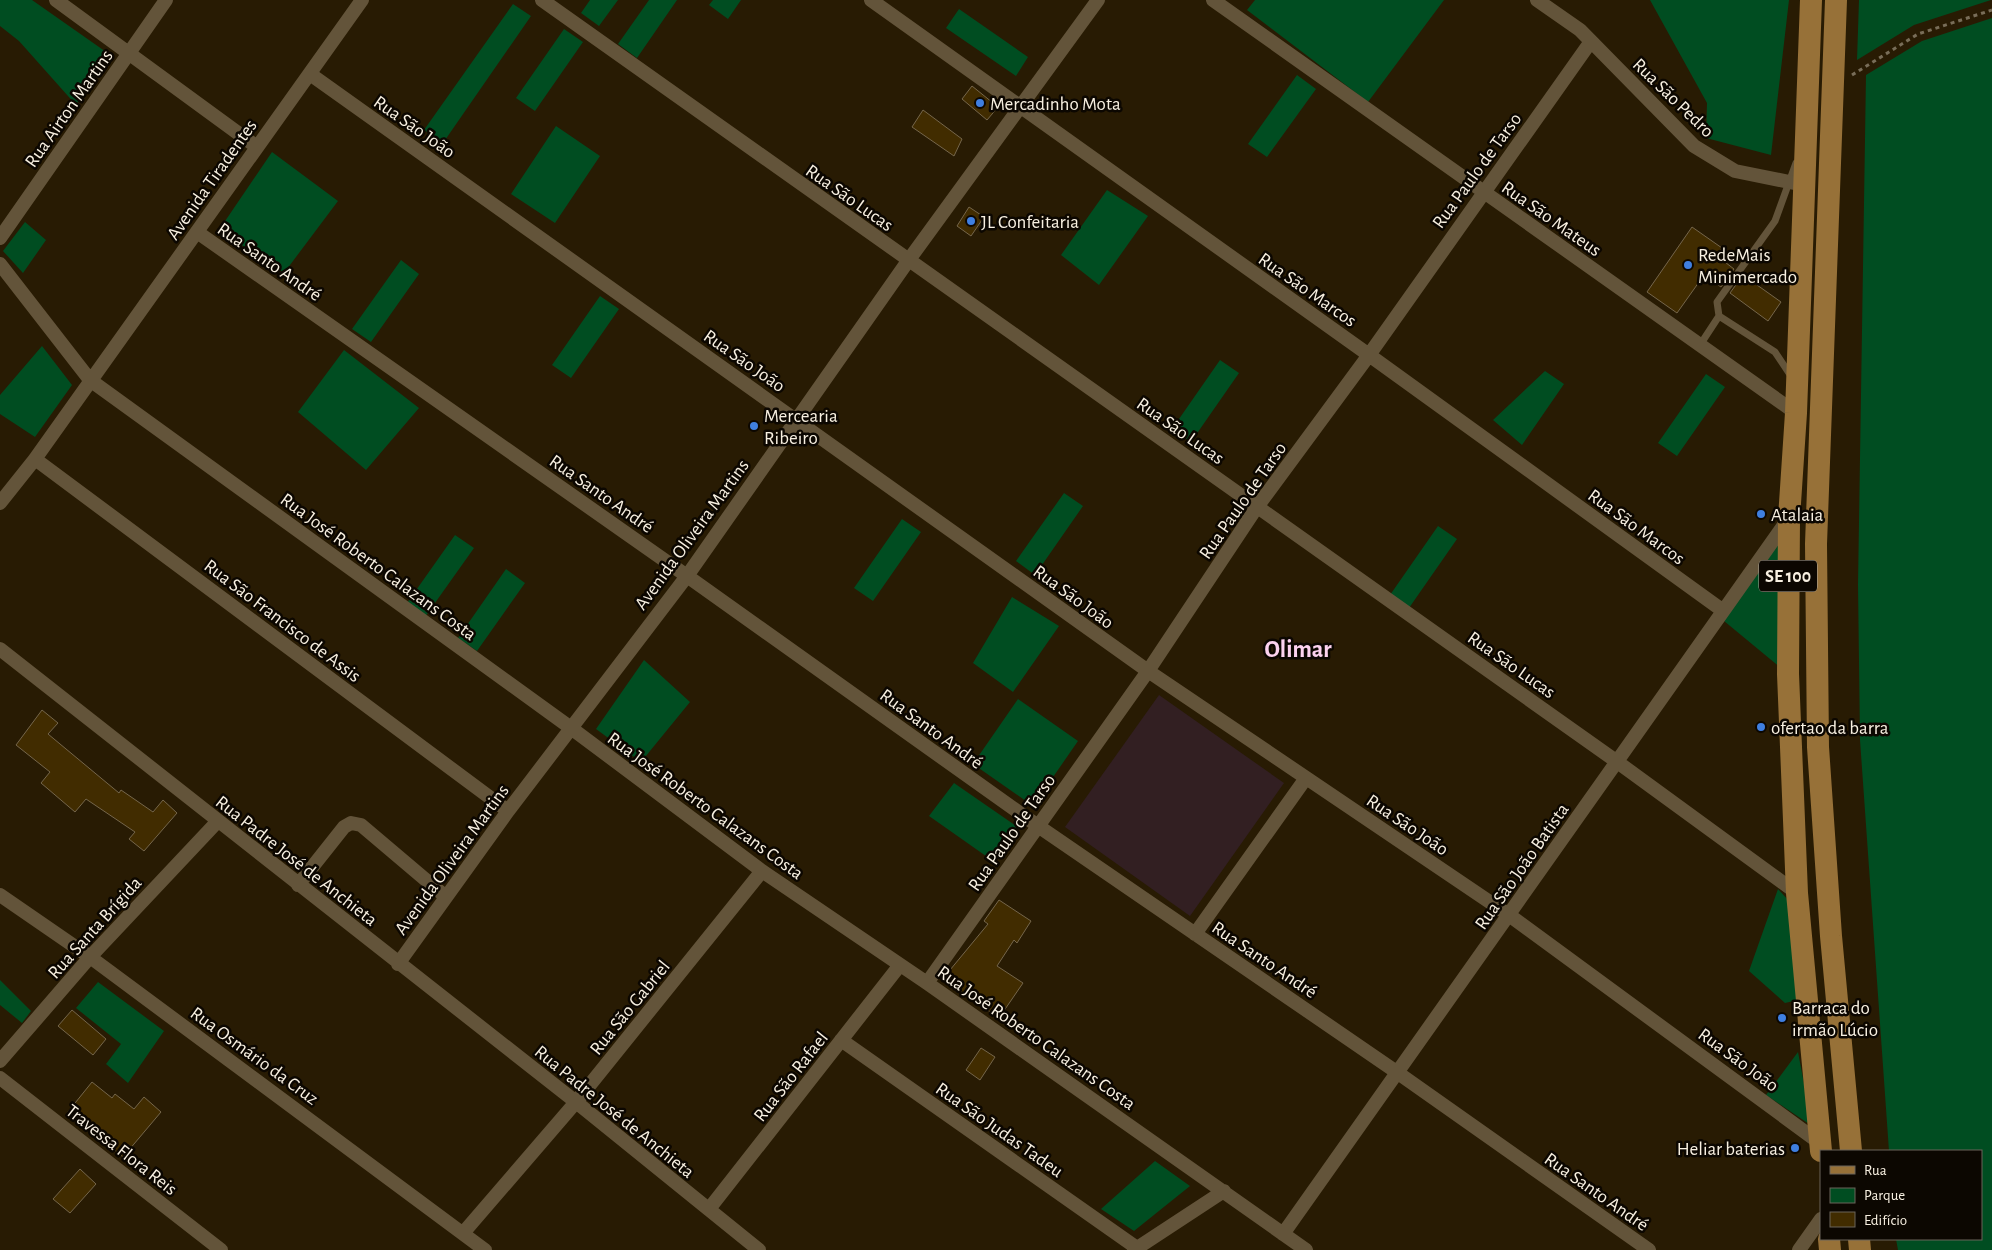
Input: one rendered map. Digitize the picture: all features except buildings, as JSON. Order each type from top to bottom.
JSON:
[{"type":"main road","name":"SE 100","points":[[1811,0],[1806,135],[1797,184],[1797,385],[1788,518],[1788,674],[1797,892],[1821,1147]]},
{"type":"main road","name":"SE 100","points":[[1836,0],[1816,544],[1818,746],[1831,936],[1851,1150]]},
{"type":"street","points":[[56,0],[257,147]]},
{"type":"street","name":"Rua Airton Martins","points":[[0,238],[166,0]]},
{"type":"street","name":"Avenida Tiradentes","points":[[0,503],[35,459],[362,0]]},
{"type":"street","name":"Rua São Lucas","points":[[542,0],[1797,892]]},
{"type":"street","name":"Rua São Marcos","points":[[871,0],[1369,355],[1722,610]]},
{"type":"street","name":"Avenida Oliveira Martins","points":[[398,964],[508,811],[687,576],[908,261],[1098,0]]},
{"type":"street","name":"Rua São Mateus","points":[[1213,0],[1796,413]]},
{"type":"street","name":"Rua São Pedro","points":[[1537,0],[1580,30],[1694,146],[1735,171],[1797,184]]},
{"type":"street","name":"Rua Paulo de Tarso","points":[[927,983],[1148,672],[1257,507],[1369,355],[1482,192],[1587,47],[1593,43]]},
{"type":"street","name":"Rua São João","points":[[310,74],[1148,672],[1509,915],[1821,1147]]},
{"type":"street","name":"Rua Santo André","points":[[197,232],[687,576],[1038,826],[1398,1073],[1649,1250]]},
{"type":"street","points":[[0,264],[90,380]]},
{"type":"street","name":"Rua José Roberto Calazans Costa","points":[[90,380],[570,728],[762,871],[927,983],[1306,1250]]},
{"type":"street","name":"Rua São Francisco de Assis","points":[[35,459],[508,811]]},
{"type":"street","name":"Rua São João Batista","points":[[1283,1234],[1788,518]]},
{"type":"street","name":"Rua Padre José de Anchieta","points":[[0,649],[398,964],[576,1102],[759,1250]]},
{"type":"street","points":[[1196,934],[1306,778]]},
{"type":"street","name":"Rua Santa Brígida","points":[[0,1061],[90,957],[218,821]]},
{"type":"street","points":[[298,885],[344,827],[351,823],[361,826],[446,897]]},
{"type":"street","name":"Rua São Gabriel","points":[[464,1232],[576,1102],[762,871]]},
{"type":"street","name":"Rua Osmário da Cruz","points":[[0,895],[90,957],[464,1232],[485,1250]]},
{"type":"street","name":"Rua São Rafael","points":[[709,1209],[900,965]]},
{"type":"street","name":"Rua São Judas Tadeu","points":[[841,1040],[1136,1249]]},
{"type":"street","name":"Travessa Flora Reis","points":[[0,1078],[220,1250]]},
{"type":"street","points":[[1136,1249],[1224,1191]]},
{"type":"street","points":[[1799,1250],[1820,1220]]},
{"type":"lane","points":[[1700,345],[1719,316],[1717,302],[1775,221],[1797,184]]},
{"type":"lane","points":[[1719,316],[1775,352],[1797,385]]},
{"type":"path","points":[[1850,77],[1918,34],[1992,10]]},
{"type":"shaded area","points":[[1159,695],[1284,783],[1190,916],[1065,827]]},
{"type":"green space","points":[[0,0],[32,0],[109,54],[76,105],[19,41],[0,26]]},
{"type":"green space","points":[[590,0],[618,0],[599,26],[581,13]]},
{"type":"green space","points":[[649,0],[677,0],[637,58],[618,44]]},
{"type":"green space","points":[[713,0],[741,0],[728,19],[709,5]]},
{"type":"green space","points":[[1255,0],[1444,0],[1368,102],[1247,10]]},
{"type":"green space","points":[[1650,0],[1789,0],[1771,155],[1706,138],[1707,103]]},
{"type":"green space","points":[[1859,0],[1991,0],[1914,25],[1857,60]]},
{"type":"green space","points":[[513,4],[531,16],[443,143],[424,130]]},
{"type":"green space","points":[[959,9],[1028,57],[1016,76],[946,28]]},
{"type":"green space","points":[[1992,18],[1992,1250],[1898,1250],[1896,1240],[1982,1240],[1982,1150],[1889,1150],[1860,740],[1858,585],[1866,75],[1922,41]]},
{"type":"green space","points":[[564,29],[583,42],[535,111],[516,98]]},
{"type":"green space","points":[[1297,75],[1316,89],[1267,157],[1248,144]]},
{"type":"green space","points":[[556,126],[600,156],[555,223],[511,194]]},
{"type":"green space","points":[[272,152],[338,201],[284,273],[219,230]]},
{"type":"green space","points":[[1107,190],[1148,216],[1099,285],[1061,255]]},
{"type":"green space","points":[[25,222],[46,240],[23,273],[3,251]]},
{"type":"green space","points":[[401,260],[419,274],[371,342],[352,329]]},
{"type":"green space","points":[[600,296],[619,309],[571,378],[552,365]]},
{"type":"green space","points":[[42,346],[72,385],[35,437],[0,414],[0,395]]},
{"type":"green space","points":[[344,350],[419,408],[366,470],[298,412]]},
{"type":"green space","points":[[1220,360],[1239,373],[1191,442],[1172,429]]},
{"type":"green space","points":[[1545,371],[1564,384],[1522,445],[1493,420]]},
{"type":"green space","points":[[1706,374],[1725,387],[1677,456],[1658,443]]},
{"type":"green space","points":[[1064,493],[1083,506],[1035,575],[1016,561]]},
{"type":"green space","points":[[1789,518],[1788,674],[1718,616]]},
{"type":"green space","points":[[902,519],[921,532],[873,601],[854,588]]},
{"type":"green space","points":[[1438,526],[1457,539],[1409,608],[1390,595]]},
{"type":"green space","points":[[455,535],[474,548],[425,617],[407,603]]},
{"type":"green space","points":[[506,569],[525,583],[477,651],[458,638]]},
{"type":"green space","points":[[1012,597],[1059,626],[1013,692],[973,663]]},
{"type":"green space","points":[[644,660],[690,702],[641,762],[596,729]]},
{"type":"green space","points":[[1018,699],[1078,741],[1033,806],[973,764]]},
{"type":"green space","points":[[954,783],[1019,828],[993,861],[929,816]]},
{"type":"green space","points":[[1778,889],[1789,901],[1798,1000],[1785,1003],[1749,971]]},
{"type":"green space","points":[[0,980],[31,1011],[22,1023],[0,1005]]},
{"type":"green space","points":[[98,982],[164,1031],[128,1083],[106,1064],[121,1044],[76,1008]]},
{"type":"green space","points":[[1798,1052],[1812,1126],[1766,1095]]},
{"type":"green space","points":[[1155,1161],[1190,1186],[1134,1231],[1101,1209]]},
{"type":"place","name":"Mercadinho Mota","points":[[980,103]]},
{"type":"place","name":"JL Confeitaria","points":[[971,221]]},
{"type":"place","name":"RedeMais Minimercado","points":[[1688,265]]},
{"type":"place","name":"Mercearia Ribeiro","points":[[754,426]]},
{"type":"place","name":"Atalaia","points":[[1761,514]]},
{"type":"place","name":"ofertao da barra","points":[[1761,727]]},
{"type":"place","name":"Barraca do irmão Lúcio","points":[[1782,1018]]},
{"type":"place","name":"Heliar baterias","points":[[1795,1148]]},
{"type":"district","name":"Olimar","points":[[1298,649]]}]
